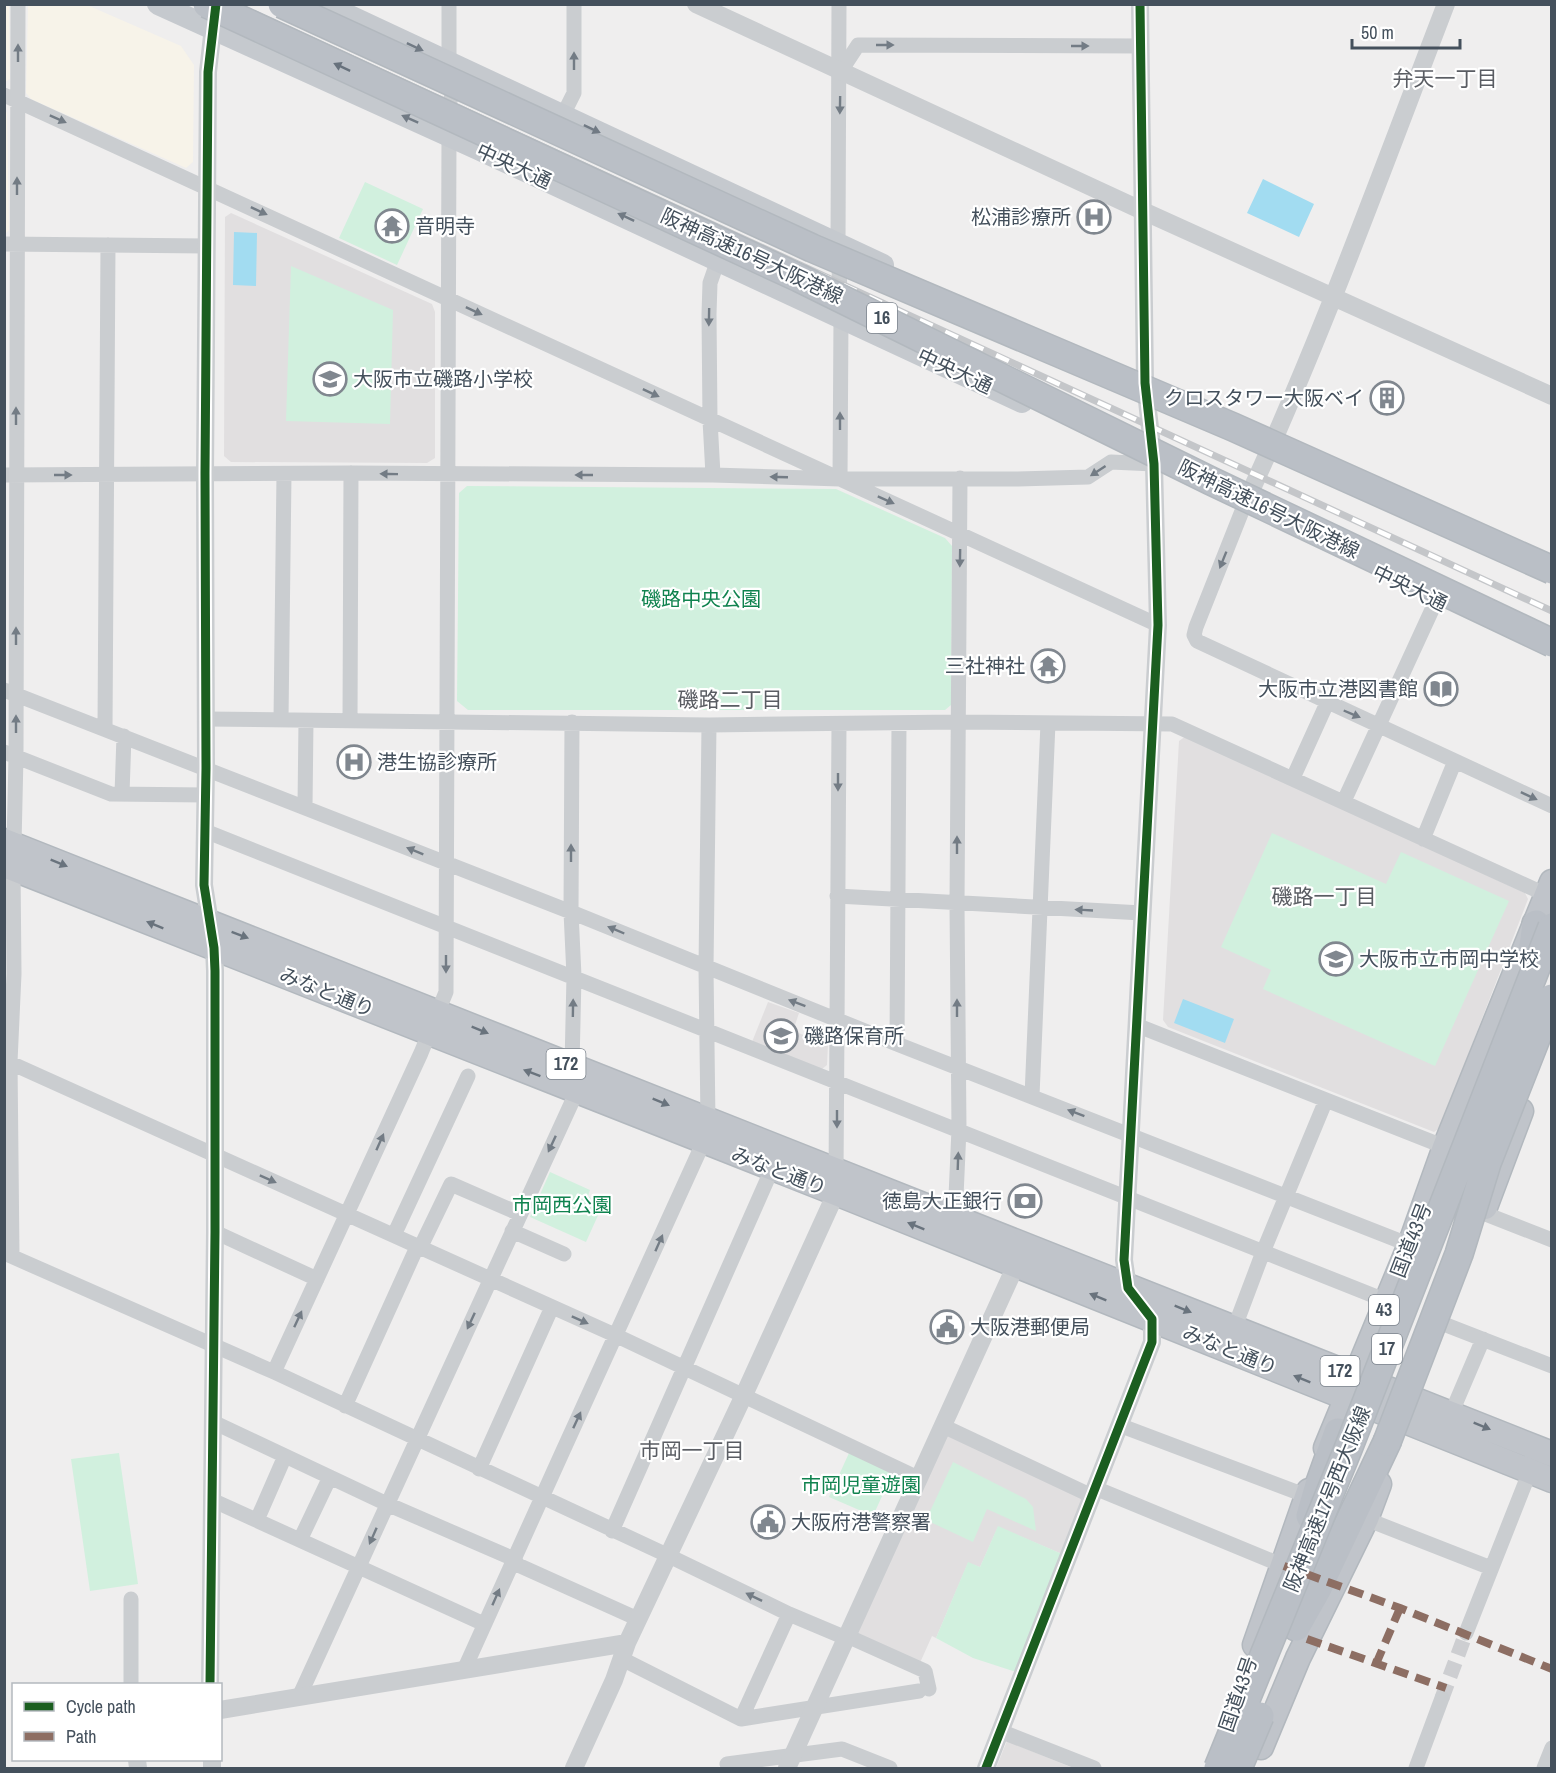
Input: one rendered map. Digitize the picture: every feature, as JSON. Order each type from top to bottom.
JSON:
[{"type":"highway","name":"阪神高速16号大阪港線","points":[[282,4],[812,248],[1233,427],[1551,570]]},
{"type":"highway","name":"阪神高速16号大阪港線","points":[[209,17],[800,278],[1210,481],[1551,643]]},
{"type":"highway","name":"みなと通り","points":[[9,855],[210,923],[434,1023],[577,1091],[706,1131],[836,1182],[1016,1265],[1152,1319],[1351,1387],[1412,1398],[1551,1454]]},
{"type":"highway","name":"みなと通り","points":[[9,855],[214,948],[434,1023],[572,1066],[706,1131],[772,1168],[836,1182],[955,1219],[1234,1329],[1351,1387],[1403,1420],[1541,1475]]},
{"type":"highway","name":"国道43号","points":[[1208,1768],[1221,1740],[1307,1496],[1410,1245],[1445,1147],[1544,926],[1549,888]]},
{"type":"highway","points":[[1290,1593],[1319,1485],[1338,1432],[1416,1236],[1456,1153],[1544,926]]},
{"type":"highway","name":"阪神高速17号西大阪線","points":[[1218,1768],[1290,1593],[1544,926]]},
{"type":"highway","name":"阪神高速17号西大阪線","points":[[1249,1767],[1296,1627],[1365,1457],[1551,978]]},
{"type":"highway","points":[[1296,1627],[1318,1588],[1387,1442],[1460,1254],[1487,1163],[1551,998]]},
{"type":"highway","name":"国道43号","points":[[1249,1767],[1298,1658],[1366,1519],[1550,1040]]},
{"type":"main road","name":"中央大通","points":[[158,4],[209,17],[449,136],[1244,506],[1551,656]]},
{"type":"main road","points":[[324,4],[838,243],[998,321],[1146,383],[1551,560]]},
{"type":"street","points":[[18,4],[11,98],[8,1254],[274,1372],[789,1614],[925,1671],[924,1690],[741,1719],[624,1651],[464,1670],[222,1710]]},
{"type":"street","points":[[210,1683],[215,1155],[214,948],[204,885],[206,831],[206,187],[209,17],[216,4]]},
{"type":"street","points":[[274,1372],[434,1023],[446,992],[449,136],[443,117],[458,83],[449,62],[449,4]]},
{"type":"street","points":[[563,115],[574,93],[574,4]]},
{"type":"street","points":[[696,4],[1143,211],[1551,396]]},
{"type":"street","points":[[840,4],[838,243],[841,317],[840,479]]},
{"type":"street","points":[[986,1768],[1152,1342],[1152,1319],[1128,1288],[1124,1260],[1158,625],[1154,464],[1146,383],[1140,4]]},
{"type":"street","points":[[1446,4],[1334,297],[1275,439],[1244,506],[1194,635],[1203,646],[1551,806]]},
{"type":"street","points":[[841,71],[858,45],[1141,46]]},
{"type":"street","points":[[11,98],[1158,625]]},
{"type":"street","points":[[11,244],[206,246]]},
{"type":"street","points":[[105,729],[108,245]]},
{"type":"street","points":[[713,476],[710,420],[710,283],[718,260]]},
{"type":"street","points":[[10,475],[351,473],[1018,479],[1088,477],[1111,462],[1154,464]]},
{"type":"street","points":[[350,722],[351,473]]},
{"type":"street","points":[[281,720],[284,474]]},
{"type":"street","points":[[955,1219],[959,1129],[957,722],[960,478]]},
{"type":"street","points":[[1344,801],[1436,601]]},
{"type":"street","points":[[10,692],[1410,1245]]},
{"type":"street","points":[[1293,778],[1327,703]]},
{"type":"street","points":[[206,719],[709,725],[957,722],[1172,724],[1424,839],[1549,888]]},
{"type":"street","points":[[305,807],[306,721]]},
{"type":"street","points":[[572,722],[571,912],[574,976],[572,1066]]},
{"type":"street","points":[[897,1044],[899,723]]},
{"type":"street","points":[[1032,1096],[1048,723]]},
{"type":"street","points":[[574,1768],[614,1680],[638,1619],[744,1395],[836,1182],[839,724]]},
{"type":"street","points":[[464,1670],[617,1336],[706,1131],[709,725]]},
{"type":"street","points":[[122,794],[124,736]]},
{"type":"street","points":[[10,754],[111,794],[206,795]]},
{"type":"street","points":[[1424,839],[1455,761]]},
{"type":"street","points":[[206,831],[1387,1301]]},
{"type":"street","points":[[837,896],[1142,913]]},
{"type":"street","points":[[1136,1025],[1445,1147]]},
{"type":"street","points":[[7,1061],[617,1336],[918,1478]]},
{"type":"street","points":[[394,1235],[468,1076]]},
{"type":"street","points":[[299,1697],[577,1091]]},
{"type":"street","points":[[1234,1329],[1285,1197],[1326,1100]]},
{"type":"street","points":[[612,1531],[772,1168]]},
{"type":"street","points":[[345,1406],[417,1246],[423,1242],[451,1184],[520,1214]]},
{"type":"street","points":[[1484,1213],[1551,1239]]},
{"type":"street","points":[[512,1231],[564,1254]]},
{"type":"street","points":[[215,1232],[317,1279]]},
{"type":"street","points":[[790,1762],[1016,1265]]},
{"type":"street","points":[[479,1469],[552,1307]]},
{"type":"street","points":[[1441,1323],[1551,1366]]},
{"type":"street","points":[[1451,1414],[1483,1339]]},
{"type":"street","points":[[213,1422],[387,1504],[514,1559],[518,1565],[638,1619]]},
{"type":"street","points":[[1119,1425],[1307,1496]]},
{"type":"street","points":[[943,1426],[1094,1492],[1284,1566]]},
{"type":"street","points":[[257,1520],[285,1456]]},
{"type":"street","points":[[1466,1633],[1491,1568],[1541,1475]]},
{"type":"street","points":[[300,1540],[330,1477]]},
{"type":"street","points":[[212,1500],[484,1624]]},
{"type":"street","points":[[1366,1519],[1491,1568]]},
{"type":"street","points":[[131,1599],[131,1683]]},
{"type":"street","points":[[741,1719],[789,1614]]},
{"type":"street","points":[[1416,1768],[1442,1698]]},
{"type":"street","points":[[1000,1731],[1094,1768]]},
{"type":"street","points":[[1547,1766],[1551,1748]]},
{"type":"street","points":[[727,1764],[790,1762],[842,1749],[890,1768]]},
{"type":"shaded area","points":[[5,4],[9,5],[10,79],[5,82]]},
{"type":"shaded area","points":[[28,5],[87,5],[181,46],[194,65],[193,162],[186,168],[31,99],[26,93]]},
{"type":"shaded area","points":[[4,108],[7,113],[9,230],[5,234]]},
{"type":"shaded area","name":"大阪市立磯路小学校","points":[[231,213],[432,304],[435,312],[435,458],[427,463],[231,462],[224,456],[225,217]]},
{"type":"shaded area","name":"大阪市立市岡中学校","points":[[1186,736],[1525,893],[1528,899],[1440,1128],[1434,1132],[1168,1027],[1163,1020],[1179,741]]},
{"type":"shaded area","name":"磯路保育所","points":[[768,1002],[799,1013],[793,1031],[828,1044],[827,1065],[822,1069],[752,1042]]},
{"type":"shaded area","points":[[946,1434],[1084,1498],[1062,1554],[998,1527],[980,1567],[968,1563],[936,1638],[932,1636],[919,1665],[855,1636]]},
{"type":"shaded area","points":[[1007,1741],[1073,1768],[996,1768]]},
{"type":"green space","name":"音明寺","points":[[365,182],[423,209],[397,265],[339,238]]},
{"type":"green space","points":[[291,266],[393,310],[390,424],[286,421]]},
{"type":"green space","name":"磯路中央公園","points":[[467,486],[836,489],[945,538],[952,546],[951,705],[945,710],[468,710],[457,701],[459,493]]},
{"type":"green space","points":[[1272,833],[1386,884],[1401,852],[1509,901],[1435,1066],[1263,989],[1271,970],[1221,947]]},
{"type":"green space","name":"市岡西公園","points":[[550,1172],[590,1190],[588,1196],[594,1208],[600,1211],[586,1242],[530,1217]]},
{"type":"green space","points":[[119,1453],[138,1584],[90,1591],[71,1459]]},
{"type":"green space","name":"市岡児童遊園","points":[[849,1453],[893,1472],[873,1516],[829,1497]]},
{"type":"green space","points":[[953,1462],[1026,1499],[1033,1507],[1036,1531],[987,1509],[973,1542],[926,1520]]},
{"type":"green space","points":[[998,1526],[1062,1554],[1016,1672],[973,1658],[936,1638],[968,1562],[980,1567]]},
{"type":"water","points":[[1263,179],[1314,204],[1299,237],[1247,213]]},
{"type":"water","points":[[234,232],[257,233],[256,286],[233,285]]},
{"type":"water","points":[[1183,999],[1234,1019],[1225,1043],[1174,1023]]},
{"type":"tunnel","points":[[1442,1698],[1466,1633]]},
{"type":"railway","points":[[233,4],[1552,611]]},
{"type":"marked path","points":[[1284,1566],[1400,1608],[1552,1669]]},
{"type":"marked path","points":[[1376,1664],[1400,1608]]},
{"type":"marked path","points":[[1307,1639],[1446,1688]]},
{"type":"cycle path","points":[[210,1683],[215,1232],[215,971],[214,948],[204,885],[205,473],[208,72],[216,4]]},
{"type":"cycle path","points":[[986,1768],[1152,1342],[1152,1319],[1128,1288],[1124,1260],[1158,625],[1154,464],[1145,383],[1140,4]]},
{"type":"place","name":"松浦診療所","points":[[1094,217]]},
{"type":"place","name":"音明寺","points":[[392,226]]},
{"type":"place","name":"大阪市立磯路小学校","points":[[330,379]]},
{"type":"place","name":"クロスタワー大阪ベイ","points":[[1387,398]]},
{"type":"place","name":"三社神社","points":[[1048,666]]},
{"type":"place","name":"大阪市立港図書館","points":[[1441,689]]},
{"type":"place","name":"港生協診療所","points":[[354,762]]},
{"type":"place","name":"大阪市立市岡中学校","points":[[1336,959]]},
{"type":"place","name":"磯路保育所","points":[[781,1036]]},
{"type":"place","name":"徳島大正銀行","points":[[1025,1201]]},
{"type":"place","name":"大阪港郵便局","points":[[947,1327]]},
{"type":"place","name":"大阪府港警察署","points":[[768,1522]]},
{"type":"district","name":"弁天一丁目","points":[[1445,79]]},
{"type":"district","name":"磯路二丁目","points":[[730,700]]},
{"type":"district","name":"磯路一丁目","points":[[1324,897]]},
{"type":"district","name":"市岡一丁目","points":[[692,1451]]}]
